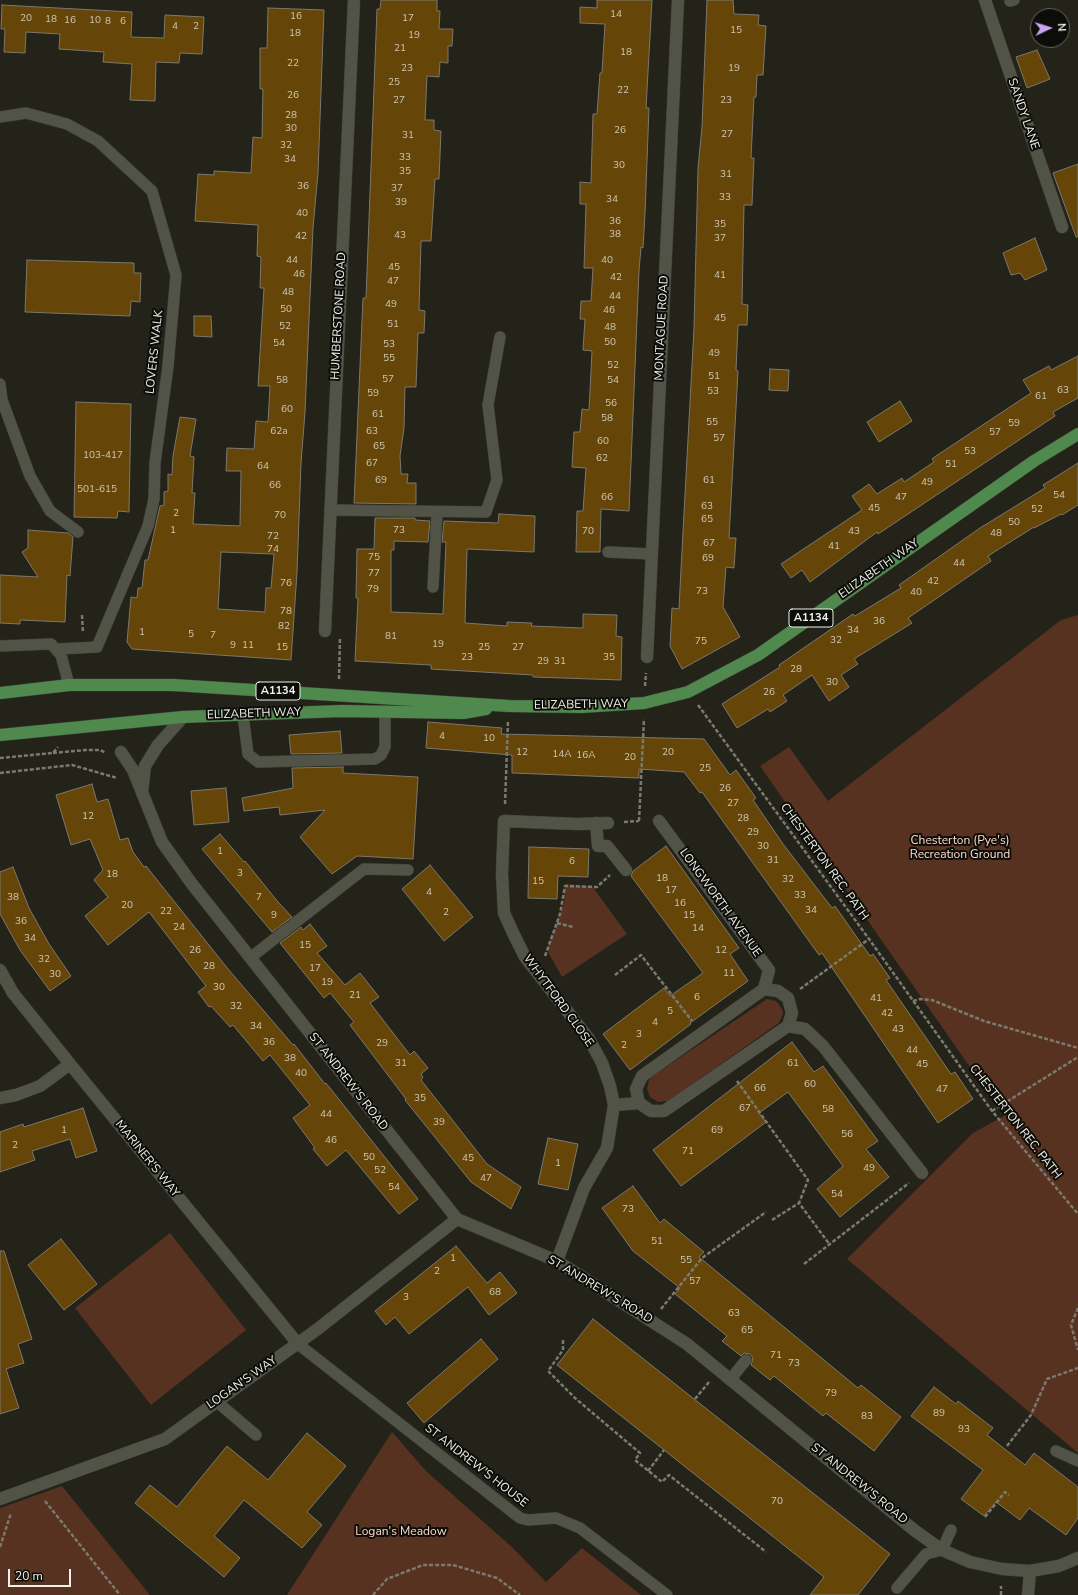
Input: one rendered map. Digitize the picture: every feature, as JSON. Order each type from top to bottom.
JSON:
[{"type":"main road","name":"ELIZABETH WAY","points":[[0,693],[69,685],[173,684],[509,706],[581,707],[644,703],[688,692],[758,655],[1034,461],[1078,434]]},
{"type":"main road","name":"ELIZABETH WAY","points":[[0,734],[183,717],[341,711],[463,713],[509,706]]},
{"type":"street","name":"HUMBERSTONE ROAD","points":[[325,632],[354,0]]},
{"type":"street","name":"MONTAGUE ROAD","points":[[647,657],[678,0]]},
{"type":"street","name":"SANDY LANE","points":[[985,0],[1062,227]]},
{"type":"street","name":"ST ANDREW'S ROAD","points":[[142,794],[145,766],[158,745],[183,717]]},
{"type":"street","name":"ST ANDREW'S ROAD","points":[[121,752],[133,770],[162,842],[192,884],[457,1219],[556,1261],[687,1344],[914,1530],[942,1550],[970,1562],[1002,1569],[1030,1571],[1059,1566],[1078,1558]]},
{"type":"street","points":[[504,821],[602,823],[598,846],[607,846],[622,866]]},
{"type":"street","name":"WHYTFORD CLOSE","points":[[504,821],[502,874],[504,913],[525,958],[589,1039],[602,1063],[610,1086],[614,1106]]},
{"type":"street","name":"LONGWORTH AVENUE","points":[[659,821],[769,970],[764,989]]},
{"type":"street","name":"MARINER'S WAY","points":[[0,970],[13,993],[298,1344]]},
{"type":"street","points":[[556,1261],[584,1188],[607,1148],[614,1106],[639,1103],[651,1111],[664,1111],[728,1069],[788,1026],[792,1013],[788,998],[778,991],[764,989],[701,1033],[642,1076],[636,1089],[639,1103]]},
{"type":"street","points":[[788,1026],[805,1029],[823,1046],[922,1173]]},
{"type":"street","points":[[0,1098],[16,1095],[40,1086],[70,1064]]},
{"type":"street","name":"LOGAN'S WAY","points":[[0,1499],[165,1440],[298,1344],[457,1219]]},
{"type":"street","points":[[1028,1595],[1030,1571]]},
{"type":"lane","name":"LOVERS WALK","points":[[0,117],[26,113],[67,124],[98,141],[152,191],[176,275],[168,366],[156,463],[154,498],[148,526],[97,647],[55,647]]},
{"type":"lane","points":[[330,510],[486,512],[497,480],[488,405],[500,337]]},
{"type":"lane","points":[[0,384],[2,400],[30,476],[50,511],[78,532]]},
{"type":"lane","points":[[433,587],[437,512]]},
{"type":"lane","points":[[608,552],[652,554]]},
{"type":"lane","points":[[0,646],[55,647],[61,655],[69,685]]},
{"type":"lane","points":[[243,715],[248,754],[258,762],[375,759],[382,755],[385,747],[385,711]]},
{"type":"lane","points":[[250,958],[364,868],[408,870]]},
{"type":"lane","name":"ST ANDREW'S HOUSE","points":[[298,1344],[520,1518],[528,1520],[556,1518],[575,1526],[666,1595]]},
{"type":"lane","points":[[730,1380],[746,1360]]},
{"type":"lane","points":[[216,1402],[256,1435]]},
{"type":"lane","points":[[1056,1451],[1078,1461]]},
{"type":"lane","points":[[897,1588],[926,1554],[942,1550],[951,1530]]},
{"type":"path","points":[[325,632],[342,638],[338,694]]},
{"type":"path","points":[[638,821],[647,657]]},
{"type":"path","name":"CHESTERTON REC. PATH","points":[[688,692],[869,939],[992,1111],[1078,1214]]},
{"type":"path","points":[[504,821],[509,706]]},
{"type":"path","points":[[53,753],[100,750],[107,754]]},
{"type":"path","points":[[0,773],[72,765],[118,778]]},
{"type":"path","points":[[602,823],[659,821]]},
{"type":"path","points":[[543,961],[557,923],[565,886],[597,887],[610,876],[609,869],[622,866]]},
{"type":"path","points":[[557,923],[573,927]]},
{"type":"path","points":[[788,998],[869,939]]},
{"type":"path","points":[[615,975],[641,955],[701,1033]]},
{"type":"path","points":[[913,1001],[920,999],[932,1000],[984,1021],[1078,1048]]},
{"type":"path","points":[[992,1111],[1078,1057]]},
{"type":"path","points":[[728,1069],[808,1180],[798,1203],[772,1220]]},
{"type":"path","points":[[804,1264],[922,1173]]},
{"type":"path","points":[[798,1203],[830,1245]]},
{"type":"path","points":[[651,1321],[702,1258],[766,1212]]},
{"type":"path","points":[[1078,1308],[1071,1325],[1078,1350]]},
{"type":"path","points":[[563,1340],[563,1350],[548,1372],[574,1398],[640,1453],[635,1460],[648,1471],[662,1482],[669,1475],[766,1552]]},
{"type":"path","points":[[1007,1446],[1030,1415],[1047,1379],[1078,1368]]},
{"type":"path","points":[[695,1399],[718,1370]]},
{"type":"path","points":[[648,1471],[664,1450]]},
{"type":"path","points":[[34,1487],[120,1595]]},
{"type":"path","points":[[985,1518],[1005,1492],[1009,1495]]},
{"type":"path","points":[[0,1547],[12,1509]]},
{"type":"path","points":[[373,1595],[386,1579],[423,1564],[453,1566],[497,1578],[520,1595]]},
{"type":"green space","name":"Chesterton (Pye's) Recreation Ground","points":[[1078,615],[1078,1453],[847,1259],[973,1133],[1004,1116],[760,766],[789,747],[828,801],[1061,620]]},
{"type":"green space","points":[[565,884],[592,886],[627,934],[562,977],[547,950],[564,903]]},
{"type":"green space","points":[[767,999],[776,1001],[782,1009],[783,1014],[779,1023],[668,1101],[658,1102],[650,1097],[647,1089],[651,1077]]},
{"type":"green space","points":[[170,1233],[246,1330],[151,1405],[75,1308]]},
{"type":"green space","name":"Logan's Meadow","points":[[392,1432],[426,1471],[513,1548],[546,1582],[582,1548],[641,1595],[287,1595]]},
{"type":"green space","points":[[62,1486],[150,1595],[0,1595],[0,1508]]},
{"type":"building","points":[[381,0],[437,0],[437,11],[440,11],[439,29],[453,29],[452,46],[448,46],[448,63],[440,62],[439,77],[427,76],[425,120],[434,120],[434,130],[441,131],[439,179],[435,179],[431,241],[421,241],[419,310],[425,311],[424,333],[418,333],[416,387],[405,387],[404,428],[400,456],[401,474],[408,474],[407,483],[416,483],[416,504],[354,503],[363,298],[366,298],[377,9],[380,9]]},
{"type":"building","points":[[597,0],[652,0],[646,108],[649,108],[645,214],[643,248],[641,247],[639,271],[629,511],[601,509],[600,552],[576,552],[577,511],[583,511],[586,468],[572,467],[574,432],[580,432],[582,409],[589,410],[592,351],[583,350],[585,319],[580,319],[581,301],[591,301],[593,268],[584,268],[586,204],[580,204],[580,182],[591,183],[593,114],[597,114],[600,73],[602,73],[605,24],[580,23],[580,7],[597,8]]},
{"type":"building","points":[[707,0],[733,0],[734,14],[759,15],[758,25],[766,26],[763,75],[757,75],[756,97],[754,97],[751,158],[754,158],[752,205],[744,205],[742,304],[748,305],[747,325],[738,325],[736,370],[738,371],[729,538],[736,538],[734,568],[726,567],[723,607],[740,637],[682,669],[670,646],[672,608],[679,609],[694,328],[698,168],[702,127]]},
{"type":"building","points":[[2,5],[132,12],[131,37],[164,38],[165,15],[204,17],[202,54],[180,53],[179,63],[156,62],[155,101],[130,100],[132,64],[103,62],[104,52],[59,49],[60,34],[26,32],[25,53],[4,52],[5,29],[1,29]]},
{"type":"building","points":[[268,8],[324,10],[318,173],[313,228],[297,573],[291,660],[132,649],[127,642],[131,597],[137,598],[138,588],[142,588],[145,560],[148,560],[160,506],[164,505],[164,492],[168,491],[168,474],[172,475],[173,456],[180,417],[196,419],[190,456],[194,457],[192,493],[195,493],[193,524],[240,526],[241,471],[226,471],[227,448],[254,449],[256,421],[268,422],[270,386],[258,386],[264,288],[260,288],[261,257],[257,256],[258,225],[195,221],[198,174],[214,175],[214,171],[251,173],[253,137],[262,138],[263,89],[260,89],[260,48],[267,48]],"holes":[[[221,552],[274,554],[271,588],[266,588],[265,612],[218,609]]]},
{"type":"building","points":[[1037,50],[1050,79],[1027,88],[1016,57]]},
{"type":"building","points":[[1078,164],[1078,237],[1076,237],[1053,173]]},
{"type":"building","points":[[1035,238],[1047,270],[1025,280],[1020,273],[1011,275],[1003,253]]},
{"type":"building","points":[[27,260],[134,263],[134,273],[141,273],[140,302],[131,301],[130,316],[25,312]]},
{"type":"building","points":[[194,316],[211,316],[212,337],[194,336]]},
{"type":"building","points":[[1078,356],[1078,398],[1053,412],[1055,416],[878,534],[877,532],[810,582],[802,570],[791,578],[781,564],[862,510],[852,496],[869,484],[877,494],[902,478],[904,482],[934,462],[932,459],[936,456],[1031,393],[1023,380],[1049,366],[1051,370]]},
{"type":"building","points":[[770,369],[789,370],[788,391],[769,390]]},
{"type":"building","points":[[900,401],[912,421],[879,442],[867,422]]},
{"type":"building","points":[[76,402],[131,404],[129,512],[118,511],[117,518],[74,517]]},
{"type":"building","points":[[1078,463],[1078,505],[1062,515],[1061,514],[1034,527],[988,556],[991,561],[908,618],[912,623],[854,659],[858,664],[841,675],[849,687],[829,701],[812,675],[783,695],[787,701],[770,712],[768,709],[737,728],[722,704],[780,667],[779,665],[853,614],[855,616],[901,588],[899,585],[980,528],[1045,488],[1043,485]]},
{"type":"building","points":[[499,514],[535,516],[534,552],[467,549],[465,623],[507,626],[507,622],[532,623],[531,626],[583,628],[583,614],[617,615],[616,636],[622,637],[621,680],[533,677],[533,675],[431,669],[431,665],[355,661],[358,598],[356,598],[357,549],[374,549],[375,518],[415,518],[415,520],[430,521],[428,542],[394,541],[394,550],[391,550],[391,612],[443,614],[446,542],[442,542],[444,521],[498,523]]},
{"type":"building","points":[[28,530],[68,533],[73,537],[70,576],[67,575],[65,622],[20,620],[20,624],[0,623],[0,575],[38,577],[22,552],[28,548]]},
{"type":"building","points":[[428,722],[502,728],[501,734],[704,739],[730,775],[736,770],[756,798],[753,800],[783,844],[832,908],[835,906],[870,956],[873,954],[890,978],[886,980],[951,1074],[955,1072],[973,1099],[938,1123],[822,953],[819,955],[702,792],[700,793],[684,772],[639,769],[639,778],[512,773],[512,755],[426,748]]},
{"type":"building","points":[[340,731],[342,753],[291,754],[289,735]]},
{"type":"building","points":[[343,767],[343,773],[418,777],[413,859],[357,856],[332,874],[300,837],[325,810],[280,815],[279,807],[244,811],[242,798],[293,788],[292,768]]},
{"type":"building","points":[[92,784],[97,802],[108,799],[120,840],[128,838],[133,852],[144,867],[146,866],[228,969],[293,1045],[294,1044],[418,1199],[399,1214],[346,1150],[327,1166],[313,1149],[315,1148],[293,1118],[310,1105],[270,1055],[263,1061],[233,1025],[230,1027],[211,1006],[209,1007],[198,992],[206,986],[149,912],[108,945],[85,916],[108,897],[94,880],[103,870],[90,839],[71,845],[56,795]]},
{"type":"building","points":[[226,788],[229,822],[194,825],[191,791]]},
{"type":"building","points":[[220,834],[292,917],[272,932],[202,849]]},
{"type":"building","points":[[666,846],[739,948],[730,954],[748,981],[690,1023],[691,1024],[630,1070],[603,1034],[664,988],[670,996],[703,973],[631,876],[633,871]]},
{"type":"building","points":[[529,847],[589,849],[588,877],[558,876],[557,899],[528,898]]},
{"type":"building","points":[[430,865],[473,917],[444,941],[402,889]]},
{"type":"building","points":[[13,867],[29,908],[49,944],[71,976],[50,991],[20,950],[0,914],[0,872]]},
{"type":"building","points":[[310,924],[327,946],[317,953],[345,985],[360,973],[379,997],[370,1003],[410,1055],[414,1051],[428,1068],[421,1074],[423,1077],[421,1080],[487,1164],[521,1187],[511,1209],[471,1182],[405,1100],[406,1099],[350,1025],[354,1022],[330,993],[324,998],[280,943],[301,927],[303,930]]},
{"type":"building","points":[[792,1042],[814,1072],[823,1066],[878,1141],[866,1149],[889,1177],[840,1217],[817,1189],[843,1166],[788,1092],[759,1113],[766,1122],[681,1186],[653,1150]]},
{"type":"building","points":[[83,1108],[97,1151],[76,1158],[70,1139],[32,1151],[35,1160],[0,1172],[0,1132],[23,1124],[24,1127]]},
{"type":"building","points":[[548,1138],[578,1144],[568,1190],[538,1184]]},
{"type":"building","points":[[633,1186],[660,1223],[664,1219],[704,1252],[699,1257],[858,1388],[861,1385],[901,1417],[874,1451],[826,1413],[823,1416],[774,1376],[770,1380],[751,1365],[753,1358],[750,1354],[744,1353],[741,1356],[722,1341],[727,1336],[675,1294],[680,1288],[633,1251],[602,1208]]},
{"type":"building","points":[[61,1239],[97,1284],[64,1310],[28,1265]]},
{"type":"building","points":[[456,1246],[487,1283],[500,1272],[517,1293],[489,1315],[468,1287],[409,1334],[395,1317],[386,1325],[375,1311]]},
{"type":"building","points":[[0,1251],[4,1251],[32,1339],[18,1344],[24,1363],[6,1369],[19,1408],[0,1414]]},
{"type":"building","points":[[593,1319],[890,1554],[858,1595],[810,1595],[824,1577],[557,1365]]},
{"type":"building","points":[[481,1339],[498,1359],[424,1423],[407,1403]]},
{"type":"building","points":[[934,1387],[956,1404],[958,1401],[993,1428],[987,1435],[1025,1465],[1034,1453],[1078,1487],[1078,1518],[1066,1535],[1029,1508],[1020,1520],[996,1502],[984,1516],[961,1499],[983,1470],[911,1416]]},
{"type":"building","points":[[307,1433],[346,1466],[307,1512],[322,1525],[302,1548],[244,1500],[214,1536],[240,1558],[224,1577],[135,1503],[150,1485],[177,1507],[227,1446],[268,1480]]}]
